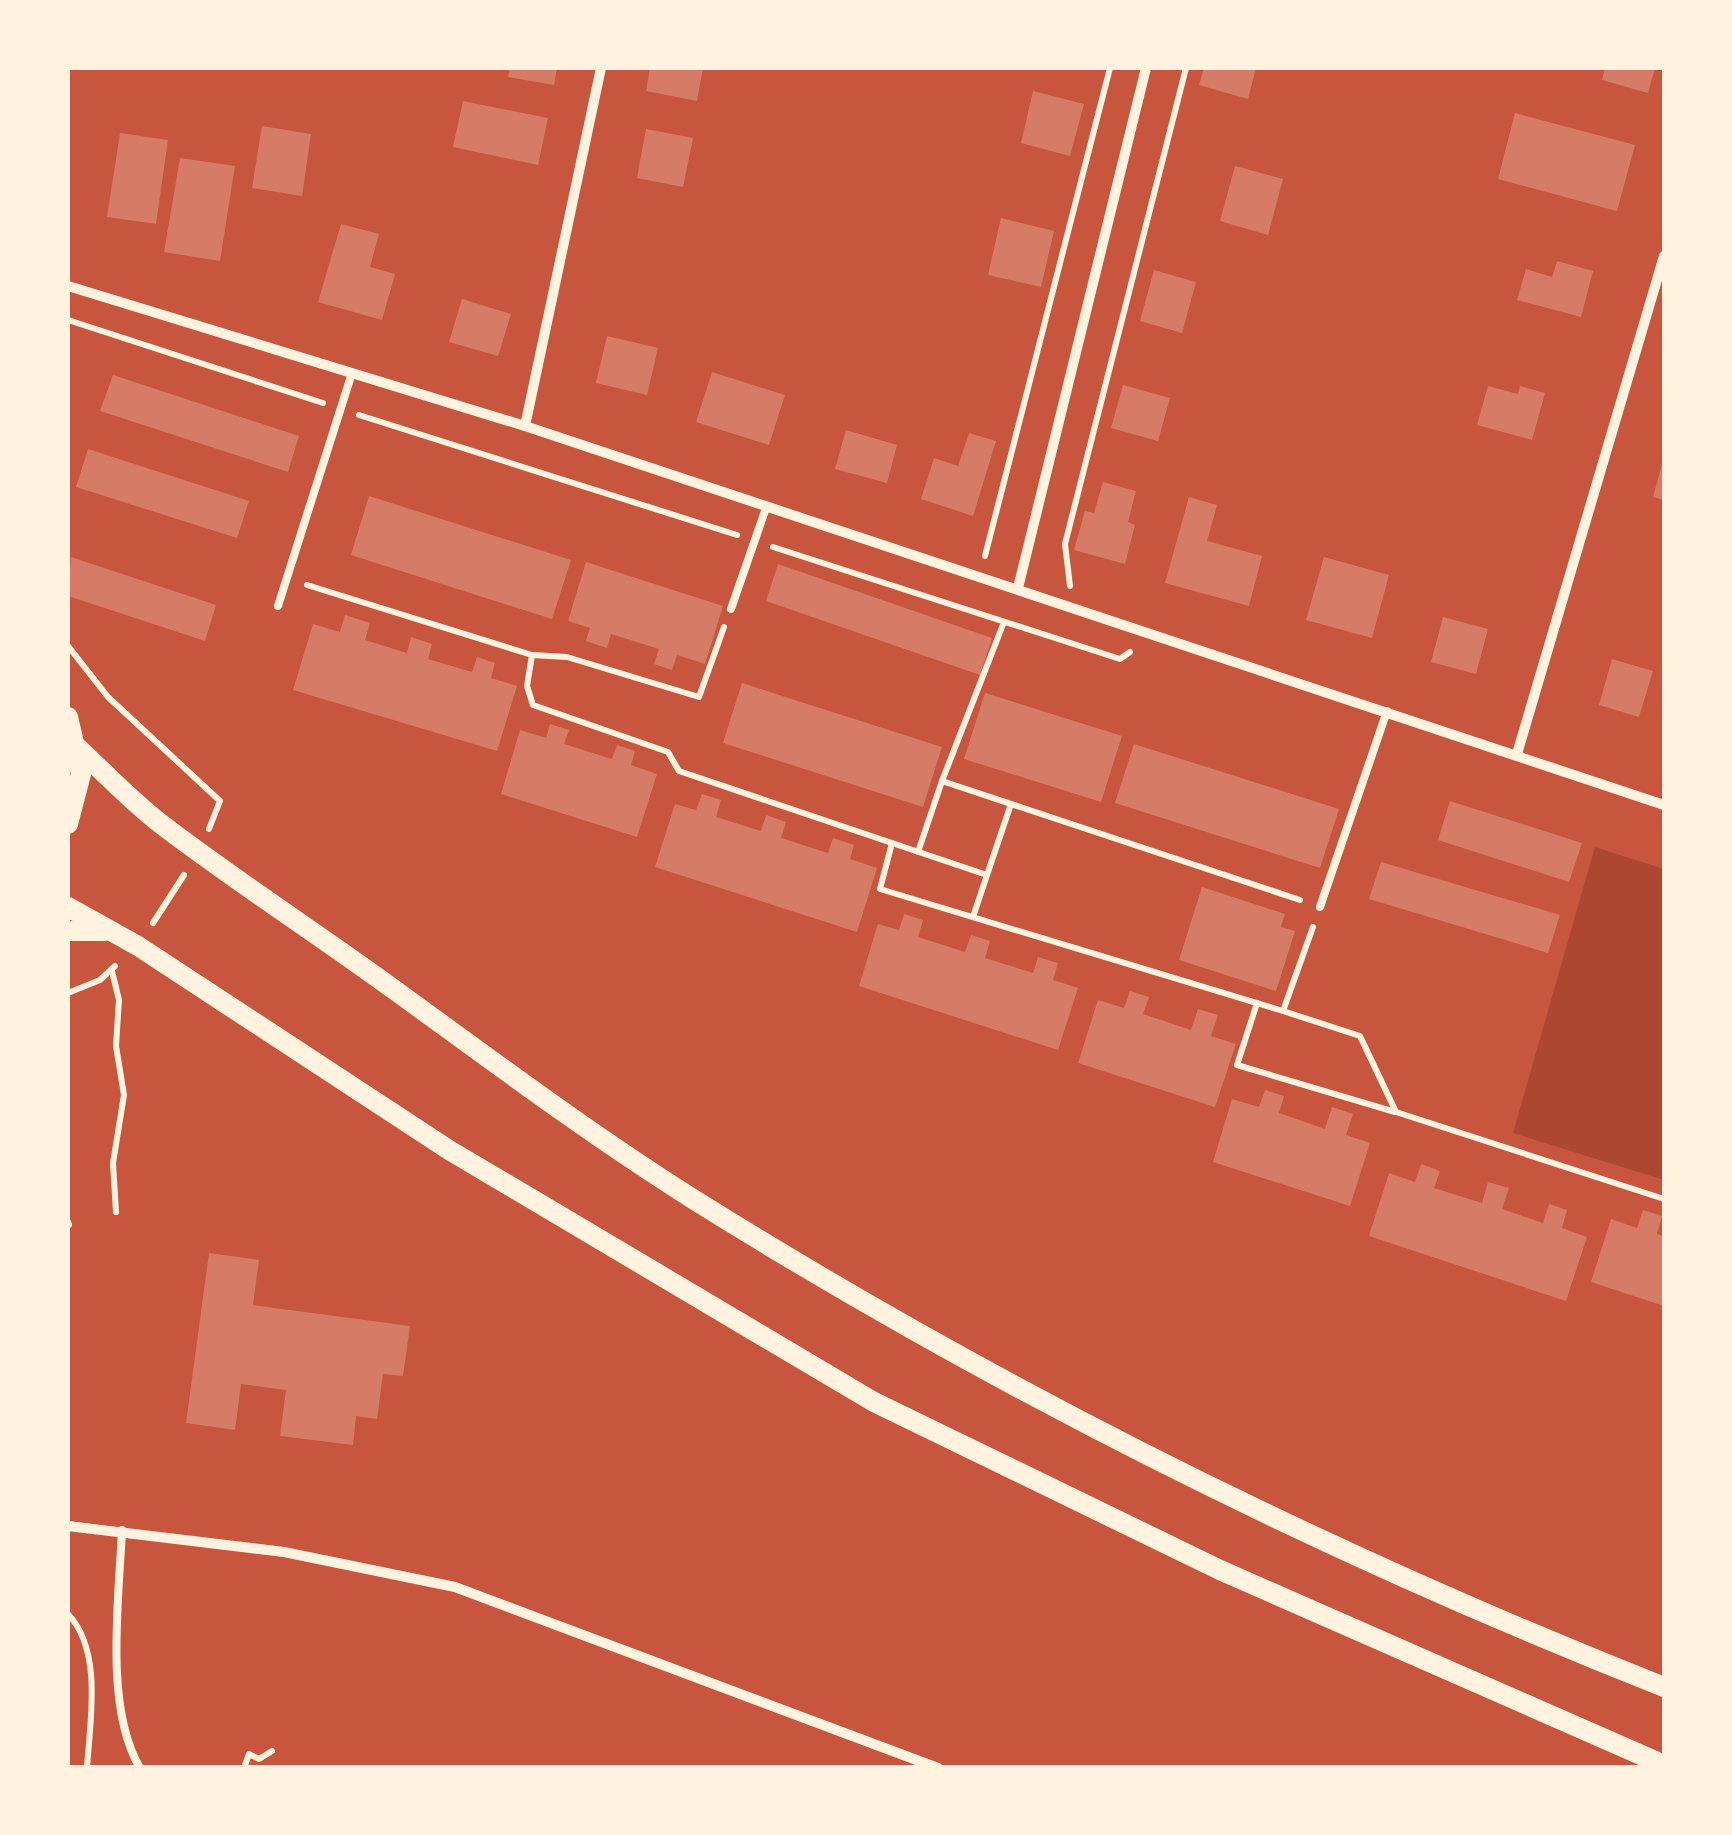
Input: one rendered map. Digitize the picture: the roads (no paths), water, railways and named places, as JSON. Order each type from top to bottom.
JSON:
[{"type":"main road","points":[[68,717],[82,774],[68,824]]},
{"type":"main road","points":[[78,748],[158,822],[544,1100],[693,1198],[902,1324],[1119,1440],[1327,1543],[1516,1628],[1664,1687]]},
{"type":"main road","points":[[68,907],[113,932],[465,1160],[874,1402],[1220,1570],[1664,1765]]},
{"type":"main road","points":[[68,931],[113,932]]},
{"type":"street","points":[[526,426],[601,68]]},
{"type":"street","points":[[1018,588],[1146,68]]},
{"type":"street","points":[[1518,754],[1664,256]]},
{"type":"street","points":[[68,286],[526,426],[1664,805]]},
{"type":"street","points":[[68,1526],[284,1552],[454,1587],[938,1768]]},
{"type":"lane","points":[[278,606],[352,373]]},
{"type":"lane","points":[[731,609],[766,508]]},
{"type":"lane","points":[[1320,907],[1387,711]]},
{"type":"lane","points":[[122,1530],[118,1624],[122,1724],[140,1768]]}]
